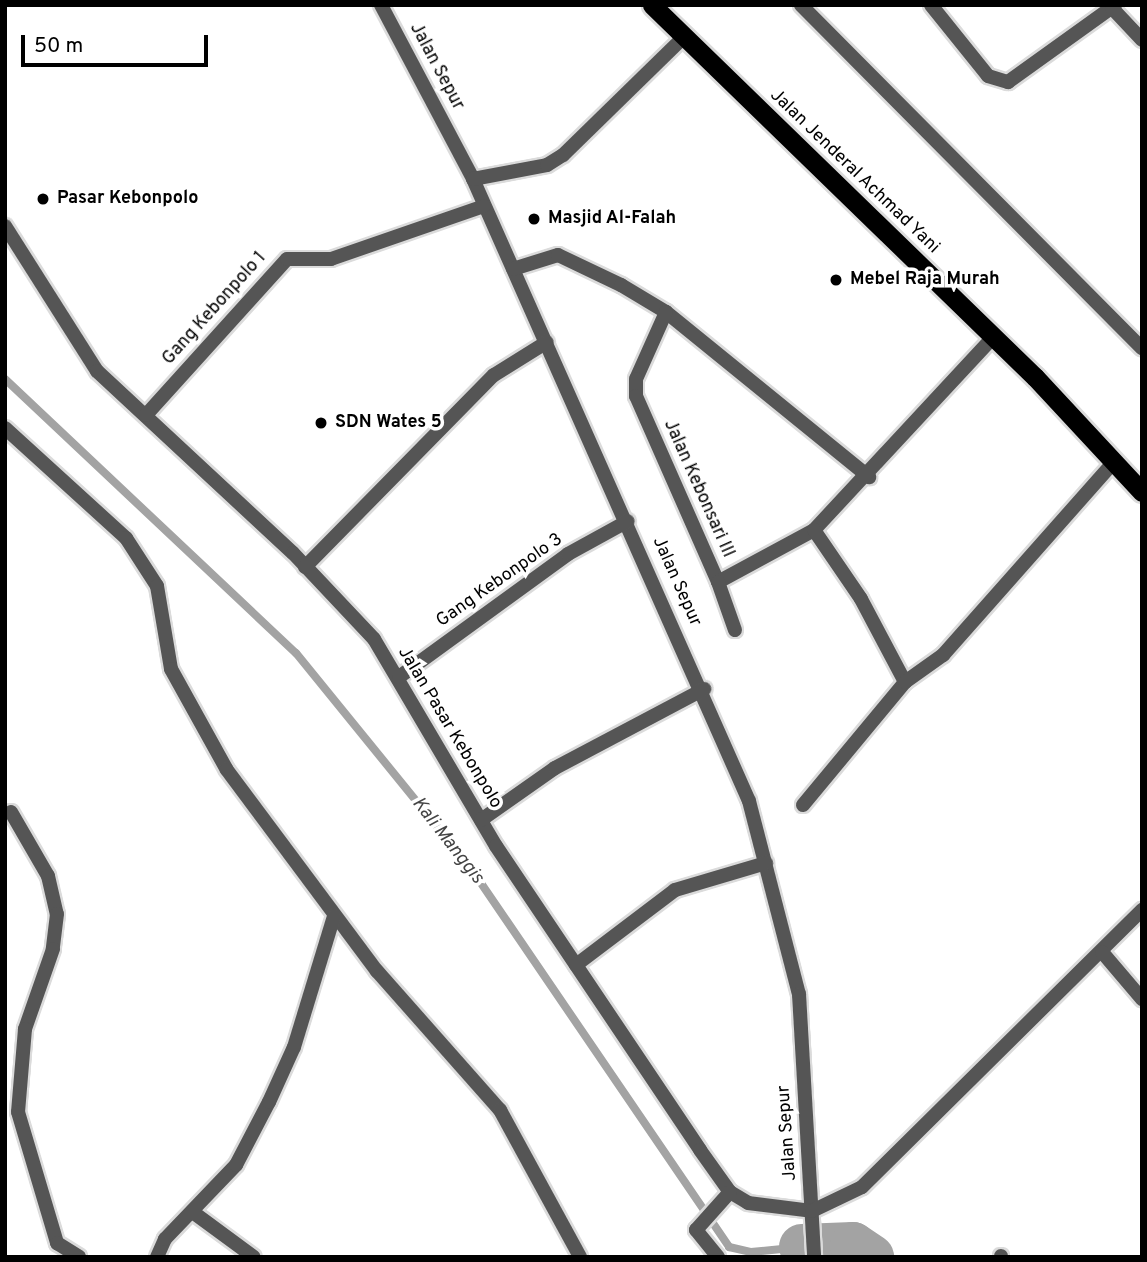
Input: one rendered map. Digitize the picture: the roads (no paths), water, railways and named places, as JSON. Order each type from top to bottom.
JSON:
[{"type":"highway","name":"Jalan Jenderal Achmad Yani","points":[[652,5],[993,336],[1142,492]]},
{"type":"street","name":"Jalan Sepur","points":[[382,5],[473,179],[704,690],[766,863],[799,994],[814,1257]]},
{"type":"street","points":[[801,5],[1142,348]]},
{"type":"street","points":[[931,5],[988,76],[1008,82],[1113,7],[1142,40]]},
{"type":"street","points":[[473,179],[547,165],[563,155],[684,37]]},
{"type":"street","name":"Gang Kebonpolo 1","points":[[146,415],[287,259],[331,259],[484,206]]},
{"type":"street","name":"Jalan Pasar Kebonpolo","points":[[5,226],[97,371],[305,566],[374,639],[399,677],[481,820],[727,1195]]},
{"type":"street","points":[[513,269],[567,257],[666,312],[869,477]]},
{"type":"street","name":"Jalan Kebonsari III","points":[[666,312],[636,379],[636,396],[718,582],[814,530],[869,477],[993,336]]},
{"type":"street","points":[[305,566],[494,375],[547,342]]},
{"type":"street","points":[[5,428],[126,538],[157,586],[171,669],[227,770],[334,916],[500,1110],[580,1257]]},
{"type":"street","points":[[803,805],[905,682],[943,655],[1114,462]]},
{"type":"street","name":"Gang Kebonpolo 3","points":[[399,677],[568,554],[628,521]]},
{"type":"street","points":[[814,530],[861,599],[905,682]]},
{"type":"street","points":[[718,582],[735,630]]},
{"type":"street","points":[[481,820],[555,768],[704,690]]},
{"type":"street","points":[[11,812],[48,876],[57,914],[53,949],[25,1029],[18,1112],[57,1242],[79,1257]]},
{"type":"street","points":[[576,965],[674,890],[766,863]]},
{"type":"street","points":[[718,1257],[696,1230],[704,1215],[727,1195],[748,1203],[812,1211],[862,1187],[1142,910]]},
{"type":"street","points":[[157,1257],[236,1165],[269,1102],[294,1047],[334,916]]},
{"type":"street","points":[[1102,952],[1142,999]]},
{"type":"street","points":[[194,1213],[254,1257]]},
{"type":"waterway","name":"Kali Manggis","points":[[5,379],[296,653],[470,867],[729,1247],[751,1252],[802,1247]]},
{"type":"waterway","name":"Kali Manggis","points":[[802,1247],[853,1245],[871,1257]]},
{"type":"place","name":"Pasar Kebonpolo","points":[[43,199]]},
{"type":"place","name":"Masjid Al-Falah","points":[[534,219]]},
{"type":"place","name":"Mebel Raja Murah","points":[[836,280]]},
{"type":"place","name":"SDN Wates 5","points":[[321,423]]}]
